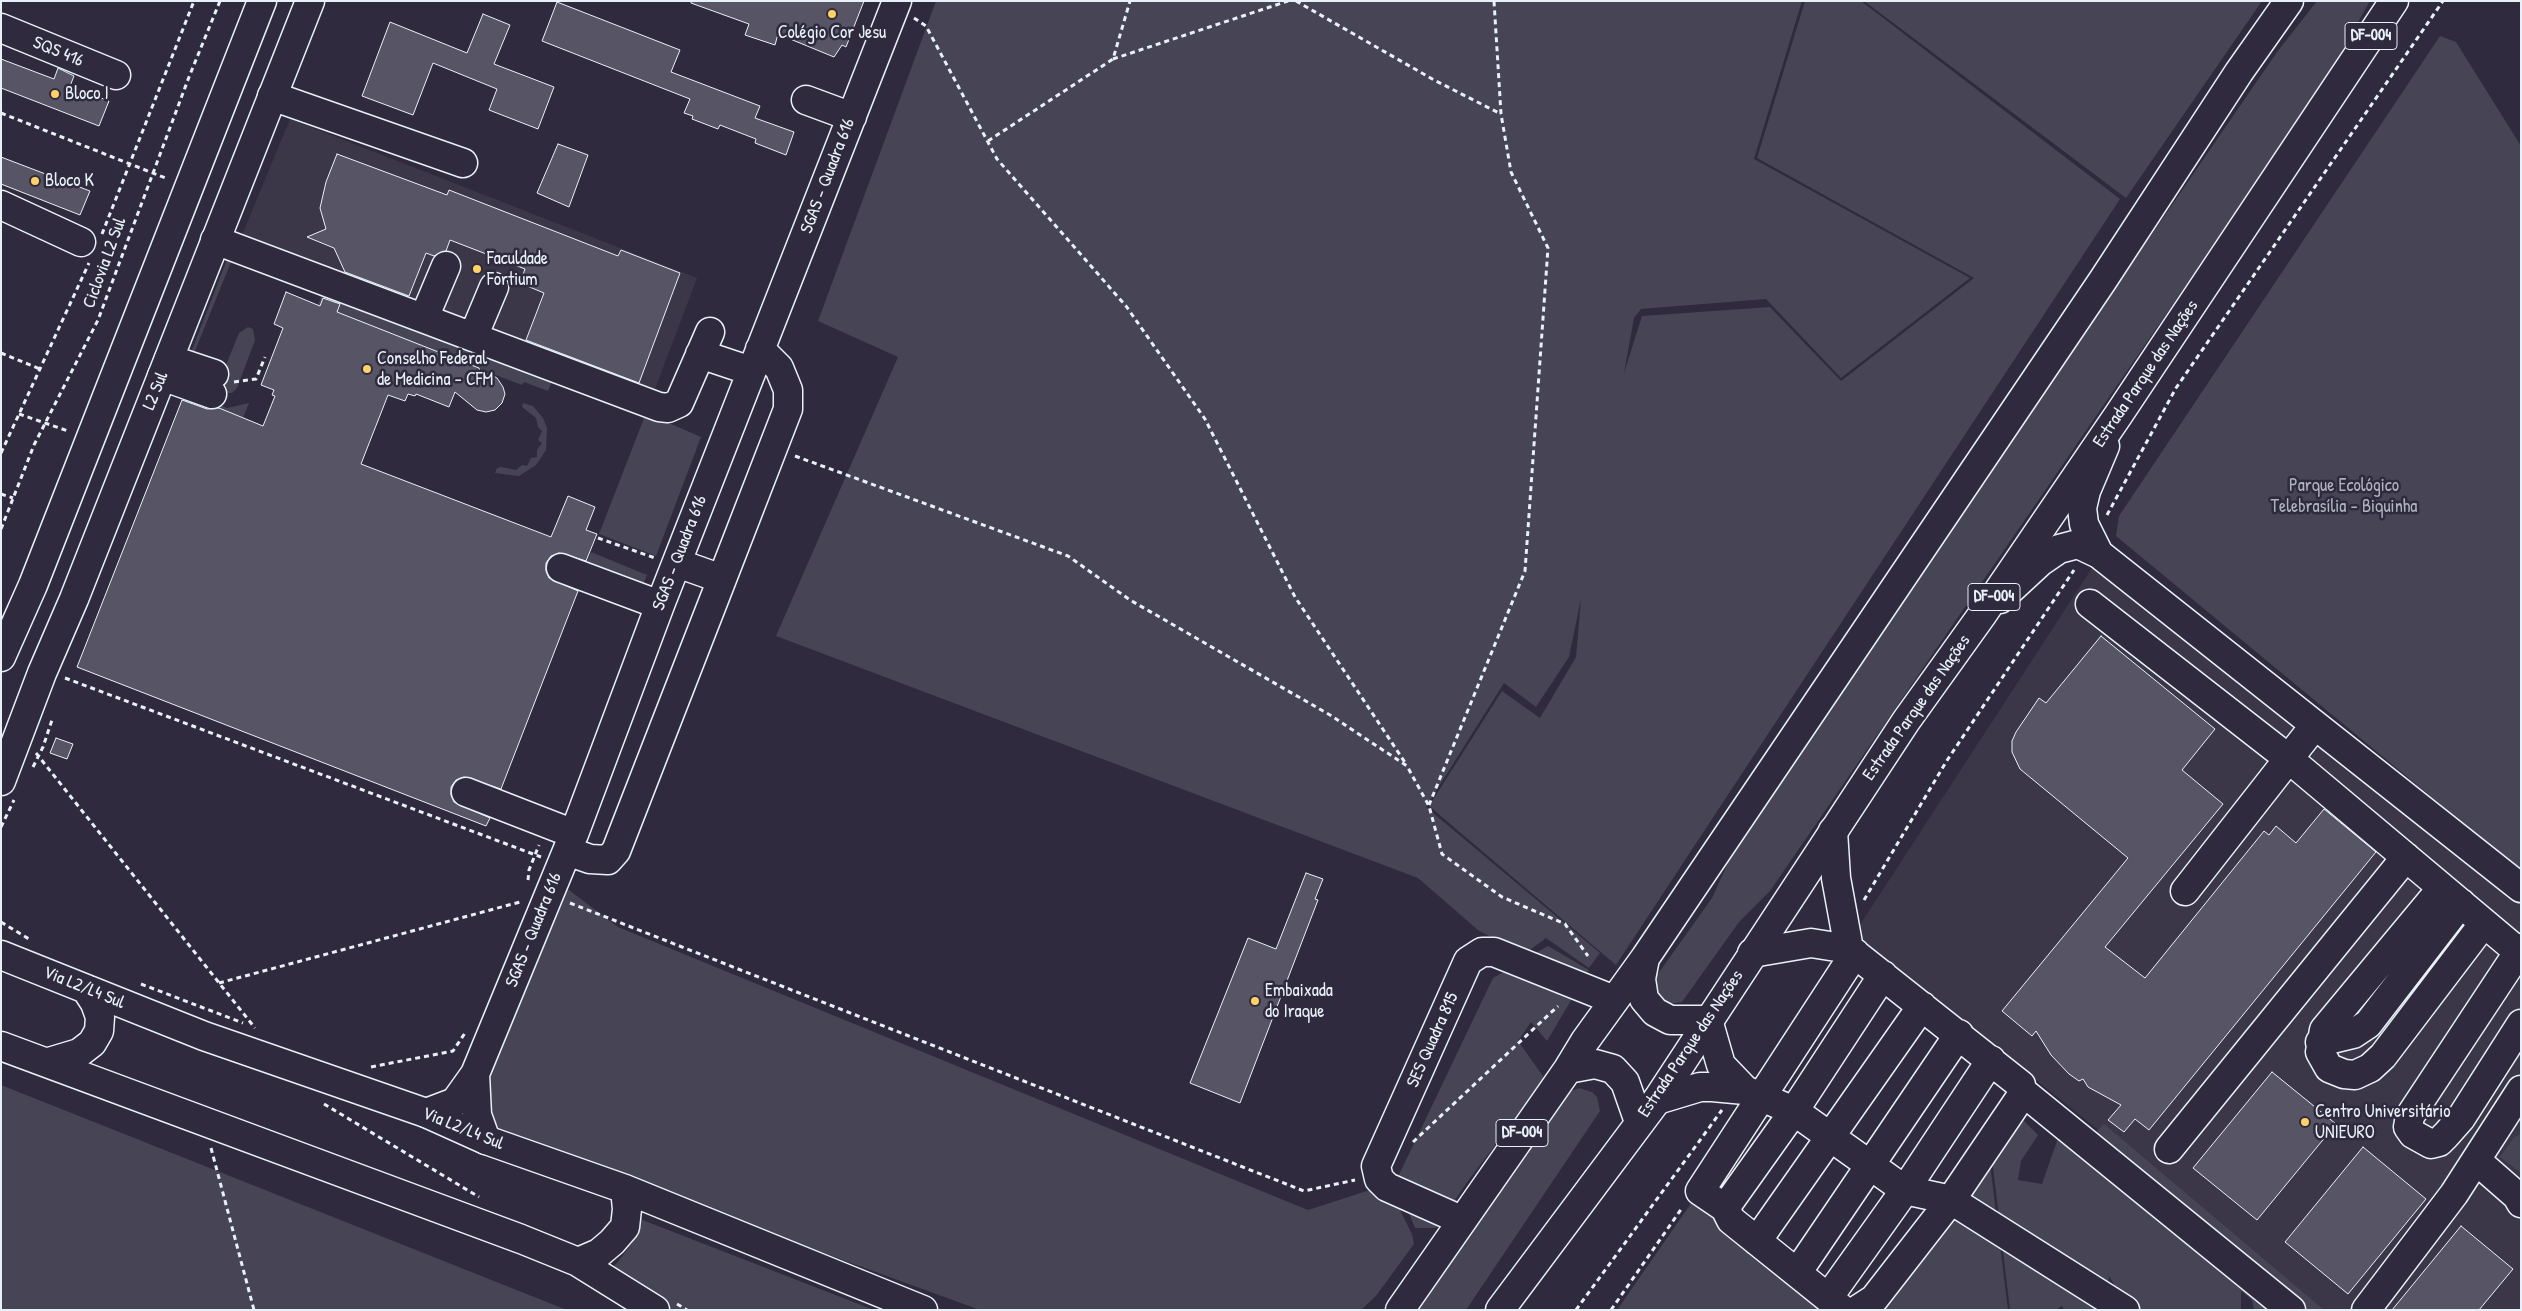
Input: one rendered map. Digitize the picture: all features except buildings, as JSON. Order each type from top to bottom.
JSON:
[{"type":"main road","points":[[1,657],[33,585],[262,1]]},
{"type":"main road","name":"L2 Sul","points":[[1,781],[42,673],[74,599],[310,1]]},
{"type":"main road","name":"DF-004","points":[[1400,1310],[1645,958],[2103,280],[2239,72],[2289,1]]},
{"type":"main road","name":"Estrada Parque das Nações","points":[[1500,1310],[1657,1100],[1906,721],[1982,616],[2119,414],[2394,1]]},
{"type":"main road","name":"SGAS - Quadra 616","points":[[426,1113],[454,1102],[475,1074],[538,891],[567,850],[660,605],[667,561],[756,360],[892,13]]},
{"type":"main road","name":"SQS 416","points":[[1,28],[116,75]]},
{"type":"main road","points":[[272,96],[463,163]]},
{"type":"main road","points":[[806,100],[852,117]]},
{"type":"main road","points":[[218,113],[236,111],[246,113],[260,126]]},
{"type":"main road","points":[[1,205],[81,242]]},
{"type":"main road","points":[[215,240],[659,408],[668,408],[678,403],[705,343],[779,368],[788,390],[788,409],[616,851],[608,860],[590,859],[567,850],[548,824],[466,792]]},
{"type":"main road","points":[[424,318],[446,266]]},
{"type":"main road","points":[[473,337],[494,287]]},
{"type":"main road","points":[[165,368],[213,384]]},
{"type":"main road","points":[[2093,548],[2084,524],[2082,508],[2086,491],[2119,414]]},
{"type":"main road","points":[[1982,616],[2040,562],[2059,548],[2078,544],[2093,548],[2521,888]]},
{"type":"main road","points":[[667,561],[722,579]]},
{"type":"main road","points":[[561,568],[660,605]]},
{"type":"main road","points":[[33,585],[45,601],[52,603],[74,599]]},
{"type":"main road","points":[[2090,604],[2289,759],[2520,951],[2410,1116],[2408,1127],[2413,1134],[2431,1144],[2438,1142],[2446,1135],[2461,1118],[2521,1024]]},
{"type":"main road","points":[[2185,891],[2315,726]]},
{"type":"main road","points":[[1833,831],[1836,878],[1850,944],[1883,975],[2021,1085],[2022,1091],[2014,1108],[1950,1200],[1874,1299],[1857,1310]]},
{"type":"main road","points":[[2170,1149],[2406,857]]},
{"type":"main road","points":[[2451,895],[2368,1024],[2353,1034],[2320,1042],[2320,1052],[2329,1068],[2344,1074],[2355,1075],[2370,1068],[2383,1056],[2484,923]]},
{"type":"main road","points":[[1752,953],[1811,943],[1850,944]]},
{"type":"main road","points":[[1850,944],[1753,1093],[1700,1191],[1725,1208],[1731,1220],[1835,1304],[1905,1190],[1991,1060]]},
{"type":"main road","name":"SES Quadra 815","points":[[1378,1175],[1376,1166],[1468,961],[1482,952],[1494,952],[1614,1000]]},
{"type":"main road","name":"Via L2/L4 Sul","points":[[1,955],[204,1036],[426,1113],[486,1140],[625,1189],[923,1310]]},
{"type":"main road","points":[[1645,958],[1641,979],[1644,999],[1655,1012],[1670,1020],[1708,1020],[1721,1065],[1753,1093]]},
{"type":"main road","points":[[1725,1208],[1794,1111],[1883,975]]},
{"type":"main road","points":[[49,1062],[79,1053],[92,1043],[100,1031],[98,1010],[86,989]]},
{"type":"main road","points":[[1757,1241],[1922,1006]]},
{"type":"main road","points":[[1797,1273],[1959,1034]]},
{"type":"main road","points":[[1,1046],[49,1062],[204,1122],[466,1218],[578,1262],[662,1305]]},
{"type":"main road","points":[[1568,1069],[1595,1064],[1613,1069],[1625,1082],[1639,1122]]},
{"type":"main road","name":"SGAS - Quadra 616","points":[[475,1074],[477,1115],[486,1140]]},
{"type":"main road","points":[[1657,1100],[1700,1087],[1753,1093],[1794,1111],[1905,1190],[1950,1200],[2125,1310]]},
{"type":"main road","points":[[2366,1310],[2477,1161],[2521,1090]]},
{"type":"main road","points":[[2022,1091],[2291,1310]]},
{"type":"main road","points":[[2477,1161],[2520,1197]]},
{"type":"main road","points":[[1378,1175],[1386,1187],[1461,1220]]},
{"type":"main road","points":[[578,1262],[600,1253],[625,1227],[627,1210],[625,1189]]},
{"type":"path","name":"Ciclovia L2 Sul","points":[[1,528],[34,444],[98,320],[220,1]]},
{"type":"path","points":[[1113,59],[1130,1]]},
{"type":"path","points":[[988,141],[1113,59],[1288,1]]},
{"type":"path","points":[[1296,1],[1434,80],[1501,114]]},
{"type":"path","points":[[1429,806],[1525,571],[1548,248],[1511,172],[1501,114],[1494,1]]},
{"type":"path","points":[[1850,944],[1946,762],[2093,548],[2176,388],[2443,1]]},
{"type":"path","points":[[892,13],[926,26],[997,159],[1126,306],[1205,419],[1295,597],[1407,766],[1429,806],[1442,854],[1502,897],[1565,924],[1588,956]]},
{"type":"path","points":[[1,113],[152,175],[189,186]]},
{"type":"path","points":[[1,354],[40,369]]},
{"type":"path","points":[[19,414],[90,438]]},
{"type":"path","points":[[772,448],[1068,556],[1130,600],[1330,715],[1407,766]]},
{"type":"path","points":[[1,494],[13,498]]},
{"type":"path","points":[[598,538],[667,561]]},
{"type":"path","points":[[42,673],[65,678],[535,854],[567,850]]},
{"type":"path","points":[[20,732],[259,1034]]},
{"type":"path","points":[[548,824],[529,870],[538,891],[1304,1191],[1378,1175]]},
{"type":"path","points":[[219,983],[523,901],[520,910]]},
{"type":"path","points":[[1,922],[30,940]]},
{"type":"path","points":[[134,981],[262,1030]]},
{"type":"path","points":[[1406,1148],[1558,1006]]},
{"type":"path","points":[[368,1067],[376,1068],[453,1051],[468,1029]]},
{"type":"path","points":[[1576,1310],[1732,1097],[1753,1093]]},
{"type":"path","points":[[319,1101],[486,1201]]},
{"type":"path","points":[[204,1122],[254,1310]]},
{"type":"path","points":[[1611,1310],[1682,1208]]},
{"type":"path","points":[[662,1305],[687,1310]]},
{"type":"shaded area","name":"Faculdade Fortium","points":[[290,119],[697,278],[646,413],[235,252]]},
{"type":"shaded area","name":"Centro Universitário UNIEURO","points":[[2092,568],[2521,899],[2521,1310],[2323,1310],[1854,934]]},
{"type":"green space","points":[[936,1],[1802,1],[1754,159],[1970,278],[1841,378],[1766,299],[1641,309],[1634,318],[1624,373],[1642,316],[1770,307],[1841,381],[1974,278],[1757,158],[1805,1],[1861,1],[2120,199],[1616,965],[1429,806],[1502,691],[1540,718],[1576,657],[1581,599],[1569,657],[1536,707],[1504,683],[1426,807],[1600,953],[1589,968],[1546,938],[1523,955],[1478,930],[1418,878],[776,636],[898,357],[818,321]]},
{"type":"green space","points":[[1864,1],[2262,1],[2126,198]]},
{"type":"green space","points":[[2317,1],[2370,1],[2320,90],[1770,891],[1739,922],[1682,1002],[1668,1004],[1657,997],[1654,985],[1655,978],[1712,898],[1731,856],[2001,454],[2277,52]]},
{"type":"green space","name":"Parque Ecológico Telebrasília - Biquinha","points":[[2440,36],[2456,42],[2521,146],[2521,871],[2116,536],[2119,516]]},
{"type":"green space","points":[[235,252],[193,356],[190,355],[228,257]]},
{"type":"green space","points":[[325,287],[554,376],[548,391],[524,382],[522,385],[317,307]]},
{"type":"green space","points":[[248,327],[253,329],[255,340],[237,388],[232,393],[221,393],[219,382],[239,333]]},
{"type":"green space","points":[[192,394],[227,408],[249,403],[243,418],[191,398]]},
{"type":"green space","points":[[523,403],[533,406],[543,418],[547,428],[546,450],[536,465],[519,476],[495,473],[497,468],[501,467],[516,470],[522,465],[527,466],[531,458],[537,457],[537,450],[542,443],[538,440],[542,431],[538,427],[536,418],[522,407]]},
{"type":"green space","points":[[646,413],[701,437],[656,556],[599,534]]},
{"type":"green space","points":[[591,552],[647,575],[644,582],[640,586],[585,566]]},
{"type":"green space","points":[[565,887],[618,927],[1308,1210],[1373,1189],[1396,1202],[1412,1234],[1414,1244],[1376,1296],[1361,1310],[980,1310],[492,1132],[485,1073]]},
{"type":"green space","points":[[1548,946],[1589,970],[1547,1041],[1531,1022],[1518,1041],[1545,1079],[1468,1181],[1436,1228],[1415,1228],[1396,1181],[1493,978]]},
{"type":"green space","points":[[1,1085],[567,1310],[1,1310]]},
{"type":"green space","points":[[1579,1088],[1592,1092],[1597,1097],[1600,1111],[1466,1310],[1419,1310],[1562,1098],[1566,1093]]},
{"type":"green space","points":[[2019,1116],[2038,1135],[2021,1161],[2018,1180],[2042,1184],[2059,1135],[2076,1154],[2104,1124],[2324,1310],[2254,1310],[2252,1300],[2241,1291],[2241,1310],[2119,1310],[2123,1299],[2109,1276],[2106,1309],[2064,1310],[2062,1306],[2056,1310],[2010,1310],[1992,1159]]},
{"type":"green space","points":[[2521,1128],[2520,1172],[2500,1157],[2514,1137],[2519,1135]]},
{"type":"green space","points":[[1989,1155],[2008,1310],[1874,1310]]},
{"type":"green space","points":[[1694,1199],[1832,1310],[1617,1310]]},
{"type":"green space","points":[[640,1219],[874,1310],[674,1310],[608,1271],[617,1263],[632,1243]]},
{"type":"place","name":"Colégio Cor Jesu","points":[[832,14]]},
{"type":"place","name":"Bloco I","points":[[55,94]]},
{"type":"place","name":"Bloco K","points":[[35,181]]},
{"type":"place","name":"Faculdade Fortium","points":[[477,269]]},
{"type":"place","name":"Conselho Federal de Medicina - CFM","points":[[367,369]]},
{"type":"place","name":"Embaixada do Iraque","points":[[1255,1001]]},
{"type":"place","name":"Centro Universitário UNIEURO","points":[[2305,1122]]}]
